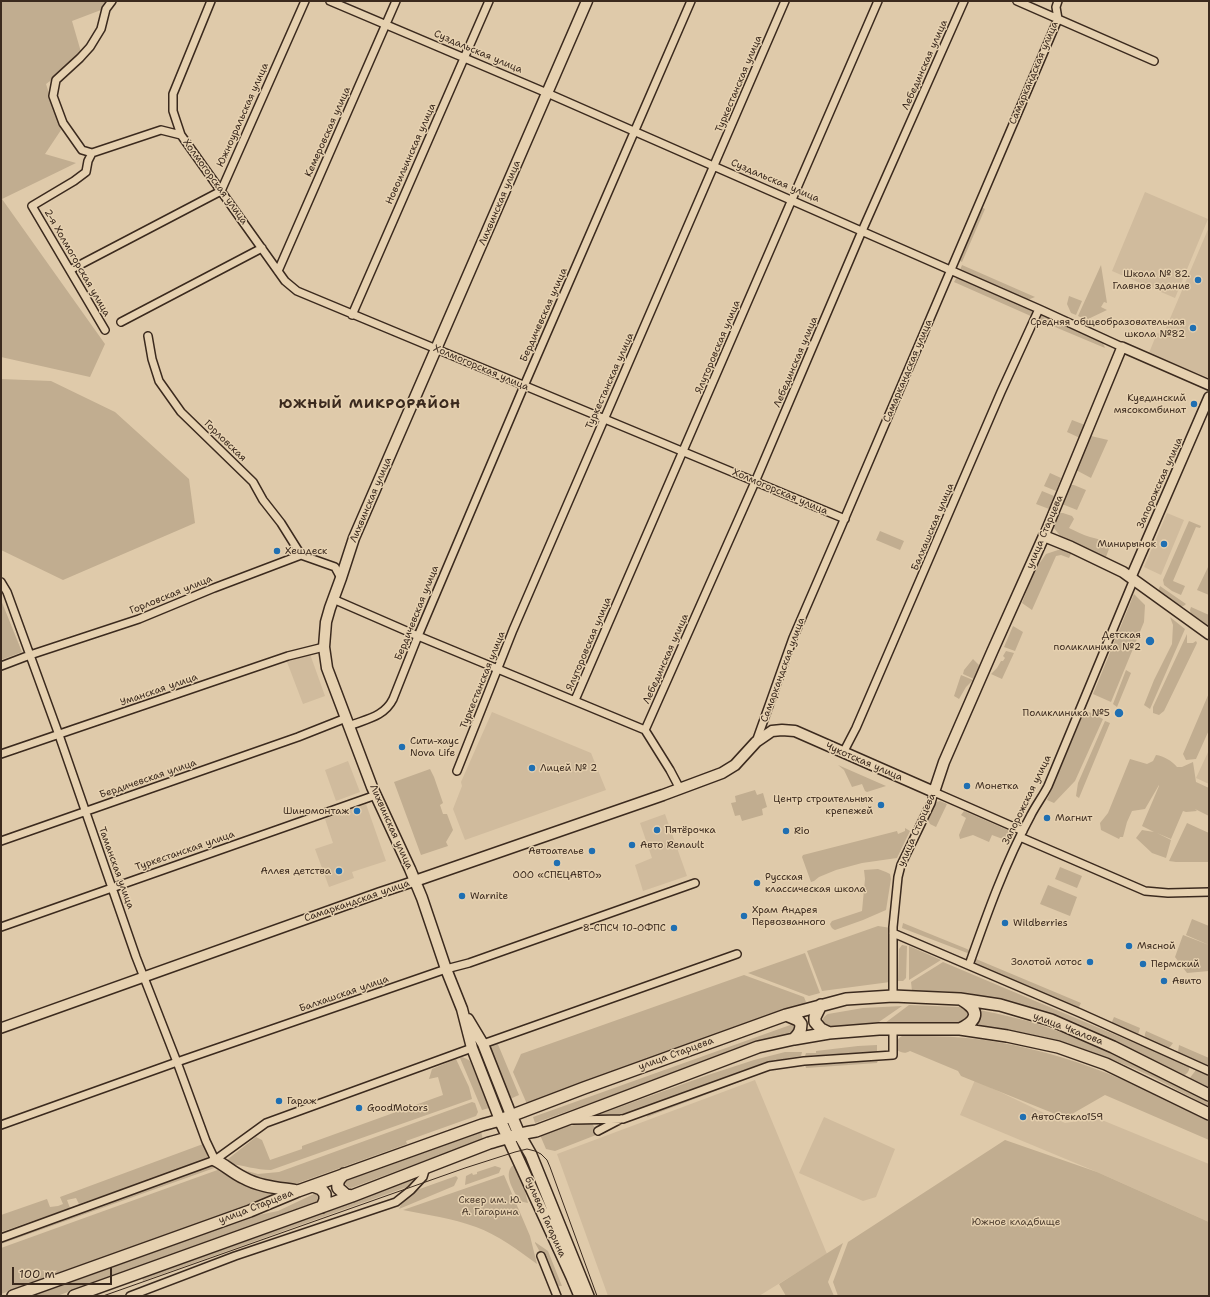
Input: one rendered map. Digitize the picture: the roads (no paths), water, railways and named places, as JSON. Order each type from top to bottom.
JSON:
[{"type":"main road","name":"Лихвинская улица","points":[[462,1009],[446,970],[436,937],[415,881],[376,795],[328,673],[324,647],[326,622],[354,538],[587,1]]},
{"type":"main road","points":[[1044,536],[1095,558],[1133,578],[1209,634]]},
{"type":"main road","name":"улица Старцева","points":[[934,792],[944,762],[1044,536]]},
{"type":"main road","name":"Чукотская улица","points":[[714,776],[725,772],[734,765],[756,742],[772,731],[782,730],[795,731],[934,792]]},
{"type":"main road","name":"Самаркандская улица","points":[[415,881],[714,776]]},
{"type":"main road","name":"улица Старцева","points":[[13,1296],[250,1211],[344,1174],[500,1120],[786,1015],[846,999],[892,996]]},
{"type":"main road","name":"улица Чкалова","points":[[892,996],[960,999],[1000,1005],[1051,1020],[1113,1047],[1209,1095]]},
{"type":"main road","points":[[960,999],[973,1009],[975,1015],[973,1021],[960,1029]]},
{"type":"main road","points":[[822,1005],[815,1017],[815,1022],[821,1029],[829,1033]]},
{"type":"main road","points":[[462,1009],[482,1044],[511,1115],[514,1136]]},
{"type":"main road","points":[[462,1009],[472,1048],[500,1120],[514,1136]]},
{"type":"main road","points":[[786,1015],[798,1020],[801,1024],[801,1030],[794,1039]]},
{"type":"main road","name":"улица Старцева","points":[[74,1296],[352,1196],[489,1142],[536,1131],[758,1047],[829,1033],[893,1029]]},
{"type":"main road","name":"улица Чкалова","points":[[893,1029],[960,1029],[1007,1036],[1058,1047],[1106,1064],[1209,1114]]},
{"type":"main road","name":"бульвар Гагарина","points":[[531,1155],[531,1140],[536,1131]]},
{"type":"main road","name":"бульвар Гагарина","points":[[514,1136],[531,1155],[588,1296]]},
{"type":"main road","name":"бульвар Гагарина","points":[[514,1136],[580,1296]]},
{"type":"main road","points":[[215,1160],[244,1178],[257,1184],[298,1191]]},
{"type":"main road","points":[[344,1174],[339,1179],[338,1188],[346,1195],[352,1196]]},
{"type":"main road","points":[[313,1186],[321,1189],[325,1194],[325,1200],[322,1207]]},
{"type":"street","points":[[112,1],[106,9],[102,29],[90,47],[56,80],[53,96],[63,123],[82,150],[92,153],[161,130],[181,135]]},
{"type":"street","name":"Холмогорская улица","points":[[211,1],[173,94],[173,111],[181,135],[285,281],[297,292],[844,519]]},
{"type":"street","name":"Южноуральская улица","points":[[220,191],[305,1]]},
{"type":"street","name":"Суздальская улица","points":[[330,1],[635,131],[1209,385]]},
{"type":"street","name":"Кемеровская улица","points":[[278,271],[396,1]]},
{"type":"street","name":"Новоильинская улица","points":[[352,314],[489,1]]},
{"type":"street","name":"Бердичевская улица","points":[[1,841],[298,737],[379,714],[388,708],[524,386],[691,1]]},
{"type":"street","name":"Туркестанская улица","points":[[457,771],[513,630],[785,1]]},
{"type":"street","name":"Ялуторовская улица","points":[[575,700],[878,1]]},
{"type":"street","name":"Лебединская улица","points":[[645,730],[755,482],[862,231],[964,1]]},
{"type":"street","points":[[1017,1],[1154,61]]},
{"type":"street","name":"Самаркандская улица","points":[[756,742],[793,638],[1058,19],[1056,7],[1058,1]]},
{"type":"street","name":"2-я Холмогорская улица","points":[[92,153],[88,161],[86,172],[74,181],[32,206],[105,330]]},
{"type":"street","points":[[70,270],[220,191]]},
{"type":"street","points":[[120,322],[262,248]]},
{"type":"street","name":"Балхашская улица","points":[[843,753],[860,721],[1001,392],[1039,309]]},
{"type":"street","name":"Горловская","points":[[148,336],[152,359],[159,381],[181,412],[253,482],[263,500],[281,523],[300,555]]},
{"type":"street","name":"улица Старцева","points":[[1044,536],[1122,347]]},
{"type":"street","name":"Запорожская улица","points":[[968,965],[992,902],[1021,834],[1048,786],[1209,397]]},
{"type":"street","points":[[300,555],[335,567],[341,578]]},
{"type":"street","name":"Горловская улица","points":[[1,666],[139,619],[300,555]]},
{"type":"street","name":"Таманская улица","points":[[1,582],[7,592],[59,735],[84,811],[144,977],[206,1141],[215,1160]]},
{"type":"street","points":[[333,599],[498,670],[575,700],[645,730],[680,788]]},
{"type":"street","name":"Уманская улица","points":[[1,754],[288,656],[324,647]]},
{"type":"street","name":"улица Старцева","points":[[892,996],[893,933],[898,877],[901,865],[931,803],[934,792]]},
{"type":"street","name":"Чукотская улица","points":[[934,792],[1145,891],[1168,893],[1209,892]]},
{"type":"street","name":"Туркестанская улица","points":[[1,927],[376,795]]},
{"type":"street","name":"Самаркандская улица","points":[[1,1028],[415,881]]},
{"type":"street","name":"Балхашская улица","points":[[1,1124],[177,1062],[469,963],[694,883]]},
{"type":"street","points":[[893,933],[1209,1070]]},
{"type":"street","points":[[482,1044],[737,954]]},
{"type":"street","points":[[598,1131],[623,1119],[769,1066],[804,1061],[893,1055],[893,1029]]},
{"type":"street","points":[[1,1238],[215,1160],[266,1123],[472,1048]]},
{"type":"street","points":[[560,1121],[623,1119]]},
{"type":"street","points":[[130,1296],[235,1256],[396,1202],[411,1190],[423,1177],[426,1167]]},
{"type":"street","points":[[541,1256],[557,1296]]},
{"type":"tram line","points":[[103,1296],[465,1168],[527,1149],[541,1154],[547,1160],[597,1296]]},
{"type":"place","name":"Школа № 82. Главное здание","points":[[1198,280]]},
{"type":"place","name":"Средняя общеобразовательная школа №82","points":[[1193,328]]},
{"type":"place","name":"Куединский мясокомбинат","points":[[1194,404]]},
{"type":"place","name":"Минирынок","points":[[1164,544]]},
{"type":"place","name":"Хешдеск","points":[[277,551]]},
{"type":"place","name":"Детская поликлиника №2","points":[[1150,641]]},
{"type":"place","name":"Поликлиника №5","points":[[1119,713]]},
{"type":"place","name":"Сити-хаус Nova Life","points":[[402,747]]},
{"type":"place","name":"Лицей № 2","points":[[532,768]]},
{"type":"place","name":"Монетка","points":[[967,786]]},
{"type":"place","name":"Центр строительных крепежей","points":[[881,805]]},
{"type":"place","name":"Шинoмонтаж","points":[[357,811]]},
{"type":"place","name":"Магнит","points":[[1047,818]]},
{"type":"place","name":"Пятёрочка","points":[[657,830]]},
{"type":"place","name":"Rio","points":[[786,831]]},
{"type":"place","name":"Авто Renault","points":[[632,845]]},
{"type":"place","name":"Автоателье","points":[[592,851]]},
{"type":"place","name":"ООО «СПЕЦАВТО»","points":[[557,863]]},
{"type":"place","name":"Аллея детства","points":[[339,871]]},
{"type":"place","name":"Русская классическая школа","points":[[757,883]]},
{"type":"place","name":"Warnite","points":[[462,896]]},
{"type":"place","name":"Храм Андрея Первозванного","points":[[744,916]]},
{"type":"place","name":"Wildberries","points":[[1005,923]]},
{"type":"place","name":"8-СПСЧ 10-ОФПС","points":[[674,928]]},
{"type":"place","name":"Мясной","points":[[1129,946]]},
{"type":"place","name":"Золотой лотос","points":[[1090,962]]},
{"type":"place","name":"Пермский","points":[[1143,964]]},
{"type":"place","name":"Авито","points":[[1164,981]]},
{"type":"place","name":"Гараж","points":[[279,1101]]},
{"type":"place","name":"GoodMotors","points":[[359,1108]]},
{"type":"place","name":"АвтоСтекло159","points":[[1023,1117]]},
{"type":"district","name":"ЮЖНЫЙ МИКРОРАЙОН","points":[[370,404]]},
{"type":"park label","name":"Сквер им. Ю. А. Гагарина","points":[[490,1206]]},
{"type":"park label","name":"Южное кладбище","points":[[1016,1222]]}]
